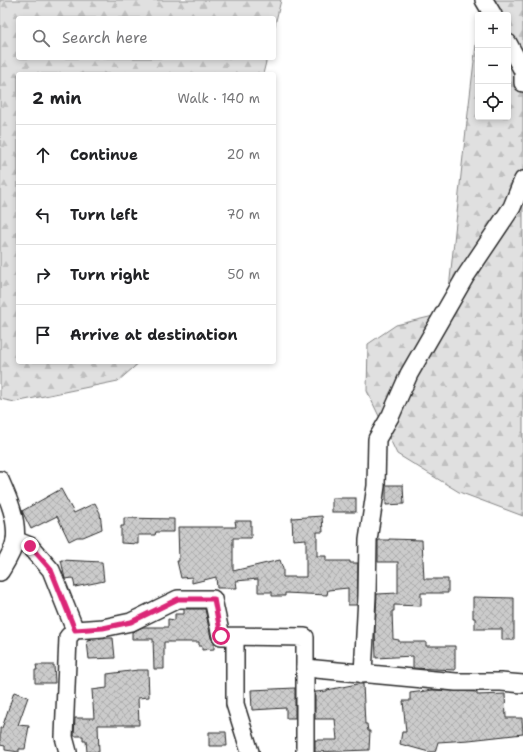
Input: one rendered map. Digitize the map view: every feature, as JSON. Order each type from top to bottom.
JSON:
[{"type":"street","points":[[484,0],[491,12]]},
{"type":"street","points":[[511,48],[523,71],[523,83]]},
{"type":"street","points":[[363,674],[368,596],[368,540],[376,486],[377,439],[409,374],[465,277],[512,207],[523,180]]},
{"type":"street","points":[[0,480],[10,501],[15,540],[11,552],[0,572]]},
{"type":"street","points":[[15,540],[30,546],[51,570],[75,630]]},
{"type":"street","points":[[68,752],[64,737],[68,637],[75,630],[103,628],[131,622],[178,599],[214,599],[221,636],[305,637],[305,752]]},
{"type":"street","points":[[235,637],[235,704],[250,752]]},
{"type":"street","points":[[305,667],[316,670],[456,682],[501,682],[523,684]]},
{"type":"green space","points":[[0,0],[281,0],[276,21],[276,16],[16,16],[16,60],[266,60],[264,72],[16,72],[16,364],[138,364],[118,381],[15,402],[0,399]]},
{"type":"green space","points":[[481,0],[523,0],[523,516],[459,492],[397,454],[367,391],[368,344],[396,325],[450,312],[449,289],[475,53],[475,120],[511,120],[511,12],[479,12]]},
{"type":"building","points":[[386,485],[403,485],[404,504],[386,505]]},
{"type":"building","points":[[61,489],[74,513],[95,503],[100,513],[102,529],[69,541],[57,516],[31,529],[22,511]]},
{"type":"building","points":[[332,498],[356,498],[356,512],[332,512]]},
{"type":"building","points":[[322,516],[323,532],[317,532],[317,556],[326,556],[326,561],[350,561],[350,563],[358,563],[357,605],[348,605],[348,588],[328,590],[327,595],[285,593],[285,596],[272,596],[272,592],[258,592],[258,579],[236,581],[237,588],[217,588],[216,577],[192,583],[192,577],[181,578],[177,561],[179,561],[178,527],[236,527],[235,521],[251,521],[251,538],[233,538],[233,571],[280,560],[283,569],[283,577],[306,577],[306,539],[293,540],[292,518]]},
{"type":"building","points":[[124,518],[174,519],[174,532],[156,532],[155,535],[138,535],[138,544],[121,543],[121,526],[124,526]]},
{"type":"building","points":[[378,540],[422,540],[424,579],[448,579],[448,593],[421,593],[421,606],[394,605],[394,611],[392,611],[393,639],[399,640],[399,642],[426,642],[426,646],[455,646],[455,670],[413,668],[413,656],[376,658],[375,630],[377,594],[398,593],[398,562],[378,562]]},
{"type":"building","points":[[61,560],[102,562],[104,581],[75,587],[73,578],[65,579]]},
{"type":"building","points":[[473,597],[514,598],[514,640],[502,640],[502,629],[475,629],[475,618],[473,618]]},
{"type":"building","points":[[184,609],[205,609],[211,638],[214,643],[214,649],[202,650],[202,646],[199,646],[199,642],[164,642],[164,669],[154,669],[153,639],[132,639],[132,632],[143,627],[168,627],[168,619],[175,620],[175,614],[184,614]]},
{"type":"building","points":[[113,638],[115,658],[89,659],[87,641]]},
{"type":"building","points":[[36,665],[54,665],[55,683],[35,683],[35,670],[37,670]]},
{"type":"building","points":[[148,670],[149,697],[138,698],[139,725],[98,725],[99,752],[87,752],[86,741],[83,741],[83,736],[74,736],[75,718],[94,718],[92,690],[107,688],[107,674]]},
{"type":"building","points":[[363,684],[365,724],[367,724],[368,731],[370,731],[369,750],[315,752],[315,740],[337,740],[335,719],[315,719],[315,692],[327,691]]},
{"type":"building","points":[[295,688],[295,718],[286,718],[286,708],[252,710],[251,690]]},
{"type":"building","points":[[433,690],[477,692],[477,695],[505,694],[506,718],[522,718],[523,734],[438,742],[435,752],[429,752],[400,744],[402,732],[406,732],[403,701],[410,701],[410,693]]},
{"type":"building","points":[[14,692],[28,697],[18,725],[29,726],[25,749],[19,749],[19,752],[5,750],[5,746],[0,745],[0,728],[2,728]]},
{"type":"building","points":[[209,732],[226,732],[227,746],[209,746]]},
{"type":"route","points":[[30,546],[51,570],[75,630],[103,628],[131,622],[178,599],[214,599],[221,636]]}]
